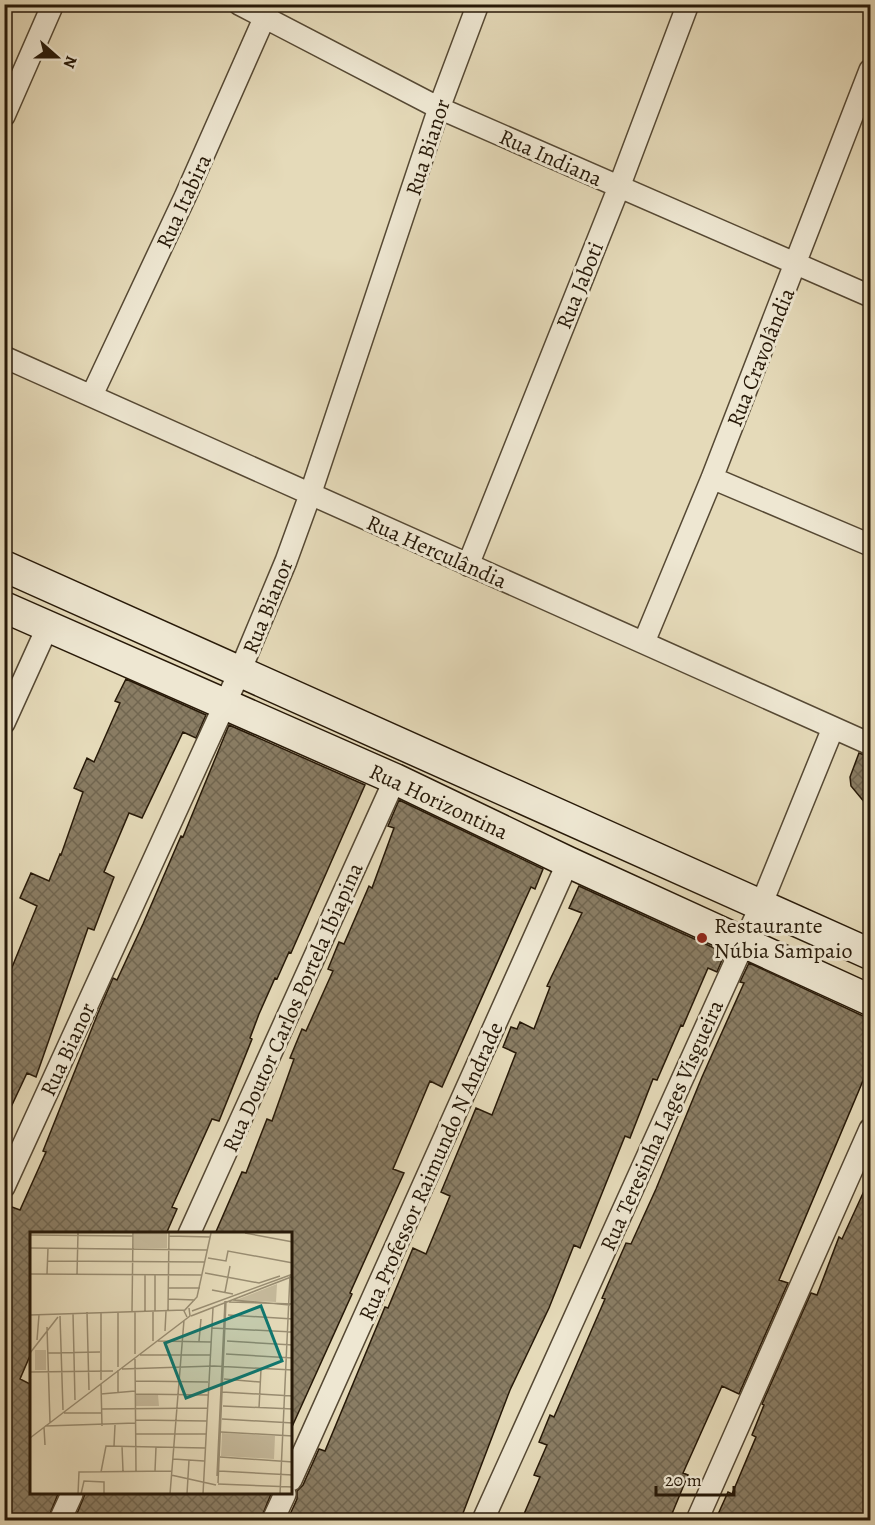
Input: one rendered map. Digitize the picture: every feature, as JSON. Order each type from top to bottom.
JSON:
[{"type":"street","points":[[4,116],[53,4]]},
{"type":"street","name":"Rua Indiana","points":[[239,4],[268,11],[439,108],[870,296]]},
{"type":"street","name":"Rua Bianor","points":[[4,1187],[240,671],[286,561],[439,108],[478,4]]},
{"type":"street","name":"Rua Jaboti","points":[[468,565],[688,4]]},
{"type":"street","name":"Rua Itabira","points":[[92,395],[185,197],[268,11]]},
{"type":"street","name":"Rua Cravolândia","points":[[644,642],[797,263],[870,70]]},
{"type":"street","name":"Rua Herculândia","points":[[4,357],[870,744]]},
{"type":"street","points":[[712,478],[870,545]]},
{"type":"street","name":"Rua Horizontina","points":[[4,566],[870,954]]},
{"type":"street","name":"Rua Horizontina","points":[[4,607],[394,779],[568,862],[870,1000]]},
{"type":"street","points":[[4,723],[48,626]]},
{"type":"street","name":"Rua Teresinha Lages Visgueira","points":[[483,1521],[761,905],[833,728]]},
{"type":"street","name":"Rua Doutor Carlos Portela Ibiapina","points":[[190,1232],[394,779]]},
{"type":"street","name":"Rua Professor Raimundo N Andrade","points":[[292,1478],[568,862]]},
{"type":"street","points":[[697,1521],[870,1129]]},
{"type":"street","points":[[60,1521],[72,1495]]},
{"type":"street","points":[[273,1521],[285,1495]]},
{"type":"building","points":[[126,679],[206,715],[196,738],[183,732],[142,818],[129,813],[104,872],[114,877],[94,930],[88,928],[36,1077],[27,1073],[4,1122],[4,987],[37,906],[20,898],[31,873],[49,881],[61,855],[83,792],[74,788],[87,758],[94,762],[120,703],[115,701]]},
{"type":"building","points":[[229,725],[365,785],[291,953],[289,952],[277,979],[275,978],[259,1014],[250,1038],[252,1039],[219,1121],[212,1119],[172,1207],[177,1209],[167,1232],[30,1232],[30,1356],[20,1379],[30,1384],[30,1495],[58,1495],[47,1521],[4,1521],[4,1204],[20,1210],[46,1152],[43,1151],[113,978],[117,980],[181,836],[183,837]]},
{"type":"building","points":[[859,753],[870,757],[870,809],[851,786],[850,777]]},
{"type":"building","points":[[399,800],[543,869],[535,889],[531,887],[442,1087],[430,1081],[393,1169],[404,1173],[292,1427],[292,1232],[216,1232],[242,1172],[246,1173],[267,1119],[272,1121],[294,1059],[290,1058],[302,1029],[306,1031],[333,971],[328,969],[339,942],[344,944],[369,886],[372,888],[394,828],[388,826]]},
{"type":"building","points":[[579,886],[725,953],[717,972],[708,968],[657,1080],[653,1079],[630,1138],[625,1136],[580,1248],[574,1245],[549,1308],[510,1390],[460,1521],[287,1521],[297,1499],[297,1491],[303,1485],[319,1449],[325,1451],[385,1307],[388,1308],[413,1248],[426,1254],[450,1196],[441,1192],[476,1108],[492,1115],[516,1053],[503,1047],[511,1027],[517,1029],[520,1022],[534,1029],[550,987],[547,986],[582,913],[569,908]]},
{"type":"building","points":[[749,963],[863,1016],[870,1017],[870,1078],[865,1076],[779,1280],[788,1283],[739,1394],[722,1386],[683,1473],[688,1475],[669,1521],[521,1521],[540,1477],[534,1475],[547,1445],[539,1442],[550,1415],[554,1417],[605,1299],[602,1298],[626,1243],[631,1244],[656,1189],[744,983],[740,982]]},
{"type":"building","points":[[870,1178],[870,1521],[715,1521],[728,1492],[732,1494],[756,1437],[752,1435],[764,1405],[762,1404],[811,1293],[817,1295],[839,1237],[842,1239]]},
{"type":"building","points":[[85,1495],[271,1495],[260,1521],[74,1521]]},
{"type":"place","name":"Restaurante Núbia Sampaio","points":[[702,938]]}]
